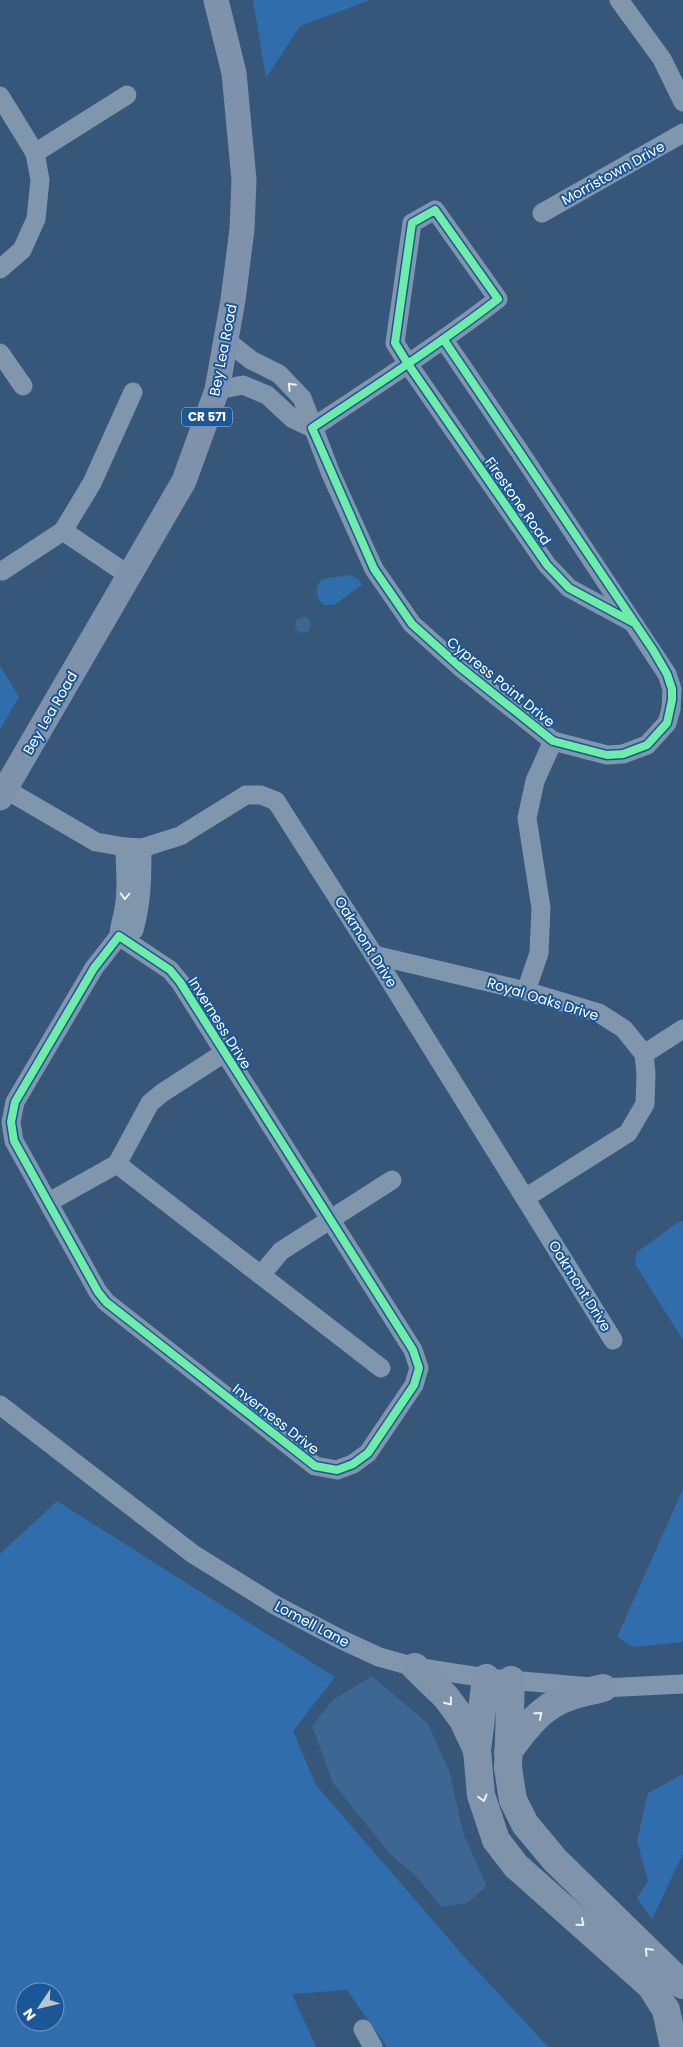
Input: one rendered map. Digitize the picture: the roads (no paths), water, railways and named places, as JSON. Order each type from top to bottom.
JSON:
[{"type":"highway","points":[[415,1667],[446,1697],[463,1720],[477,1750],[481,1795],[496,1840],[516,1866],[651,1986],[666,2010],[674,2047]]},
{"type":"highway","points":[[477,1750],[498,1679]]},
{"type":"highway","points":[[498,1679],[513,1800],[525,1824],[555,1860],[683,1985]]},
{"type":"highway","points":[[508,1752],[529,1723],[546,1709],[568,1697],[603,1688]]},
{"type":"main road","name":"Bey Lea Road","points":[[3,794],[184,481],[217,390],[227,341],[242,229],[244,180],[234,73],[216,0]]},
{"type":"street","points":[[619,0],[662,59],[683,102]]},
{"type":"street","points":[[0,96],[35,153],[40,180],[36,219],[22,250],[0,269]]},
{"type":"street","points":[[35,153],[127,96]]},
{"type":"street","name":"Morristown Drive","points":[[542,212],[683,133]]},
{"type":"street","name":"Firestone Road","points":[[312,428],[408,364],[444,340],[498,300],[435,210],[412,224],[396,343],[408,364],[548,565],[569,588],[634,623]]},
{"type":"street","name":"Cypress Point Drive","points":[[312,428],[374,569],[412,624],[460,667],[553,741],[607,754],[624,754],[647,745],[666,723],[677,690],[444,340]]},
{"type":"street","points":[[227,341],[250,360],[280,374],[302,398],[312,428]]},
{"type":"street","points":[[0,353],[22,386]]},
{"type":"street","points":[[217,390],[243,385],[267,395],[293,419],[312,428]]},
{"type":"street","points":[[2,571],[63,531],[92,483],[133,392]]},
{"type":"street","points":[[63,531],[130,576]]},
{"type":"street","points":[[526,991],[539,953],[541,908],[527,818],[535,781],[553,741]]},
{"type":"street","name":"Oakmont Drive","points":[[3,794],[96,842],[133,847],[180,836],[246,795],[261,795],[276,800],[613,1340]]},
{"type":"street","name":"Inverness Drive","points":[[119,936],[170,970],[180,982],[413,1350],[419,1368],[414,1385],[368,1453],[353,1464],[337,1470],[315,1466],[106,1302],[98,1292],[14,1141],[11,1122],[15,1102],[94,968],[119,936],[119,923],[124,910],[133,847]]},
{"type":"street","name":"Royal Oaks Drive","points":[[374,955],[526,991],[599,1014],[624,1029],[644,1054]]},
{"type":"street","points":[[525,1198],[628,1133],[646,1104],[644,1054],[683,1029]]},
{"type":"street","points":[[49,1202],[117,1164],[150,1103],[162,1092],[224,1053]]},
{"type":"street","points":[[117,1164],[381,1368]]},
{"type":"street","points":[[261,1275],[280,1250],[392,1180]]},
{"type":"street","name":"Lomell Lane","points":[[0,1405],[193,1554],[275,1605],[379,1657],[415,1667],[498,1679],[603,1688],[683,1684]]},
{"type":"street","points":[[363,2029],[373,2047]]}]
